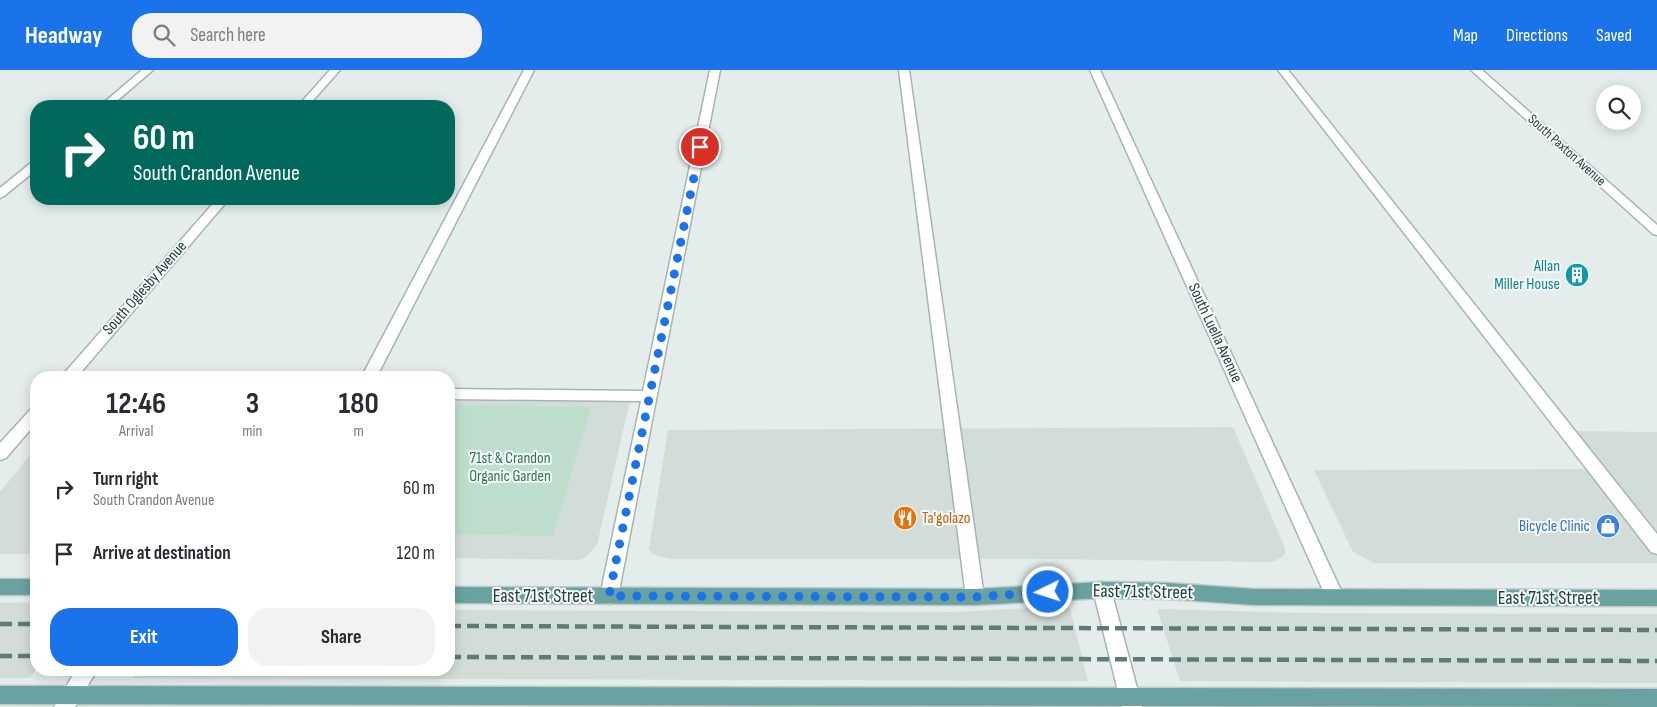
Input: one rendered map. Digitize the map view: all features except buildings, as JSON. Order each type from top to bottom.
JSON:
[{"type":"main road","points":[[0,587],[30,587]]},
{"type":"main road","name":"East 71st Street","points":[[455,596],[975,597],[1102,590],[1168,591],[1254,597],[1657,598]]},
{"type":"main road","points":[[0,695],[67,701],[1068,696],[1131,702],[1657,698]]},
{"type":"street","points":[[112,100],[148,70]]},
{"type":"street","points":[[308,100],[335,70]]},
{"type":"street","points":[[372,371],[529,70]]},
{"type":"street","points":[[609,596],[715,70]]},
{"type":"street","points":[[904,70],[975,597]]},
{"type":"street","name":"South Luella Avenue","points":[[1095,70],[1336,597]]},
{"type":"street","points":[[1283,70],[1657,547]]},
{"type":"street","name":"South Paxton Avenue","points":[[1476,70],[1657,231]]},
{"type":"street","points":[[0,194],[30,169]]},
{"type":"street","name":"South Oglesby Avenue","points":[[73,371],[217,205]]},
{"type":"street","points":[[455,394],[650,396]]},
{"type":"street","points":[[0,454],[30,420]]},
{"type":"street","points":[[1102,590],[1131,702]]},
{"type":"street","points":[[67,701],[83,676]]},
{"type":"shaded area","points":[[455,394],[631,396],[597,545],[587,556],[579,560],[455,558]]},
{"type":"shaded area","points":[[1233,427],[1285,548],[1283,557],[1272,562],[1039,559],[673,559],[661,557],[652,553],[649,549],[668,430]]},
{"type":"shaded area","points":[[1566,431],[1657,432],[1657,563],[1374,563],[1353,552],[1314,470],[1595,469]]},
{"type":"shaded area","points":[[30,455],[30,554],[0,554],[0,492]]},
{"type":"shaded area","points":[[30,602],[30,678],[0,678],[0,603]]},
{"type":"shaded area","points":[[1052,607],[1070,608],[1088,681],[133,678],[134,676],[455,676],[455,610],[954,612]]},
{"type":"shaded area","points":[[1157,609],[1307,613],[1657,614],[1657,683],[1180,681]]},
{"type":"green space","name":"71st & Crandon Organic Garden","points":[[455,405],[591,407],[553,536],[455,534]]},
{"type":"railway","points":[[0,624],[30,624]]},
{"type":"railway","points":[[455,626],[1657,630]]},
{"type":"railway","points":[[0,656],[30,656]]},
{"type":"railway","points":[[455,657],[1657,661]]},
{"type":"place","name":"Allan Miller House","points":[[1577,275]]},
{"type":"place","name":"Ta'golazo","points":[[905,518]]},
{"type":"place","name":"Bicycle Clinic","points":[[1608,526]]},
{"type":"route","points":[[700,147],[609,596],[975,597],[1048,592]]}]
